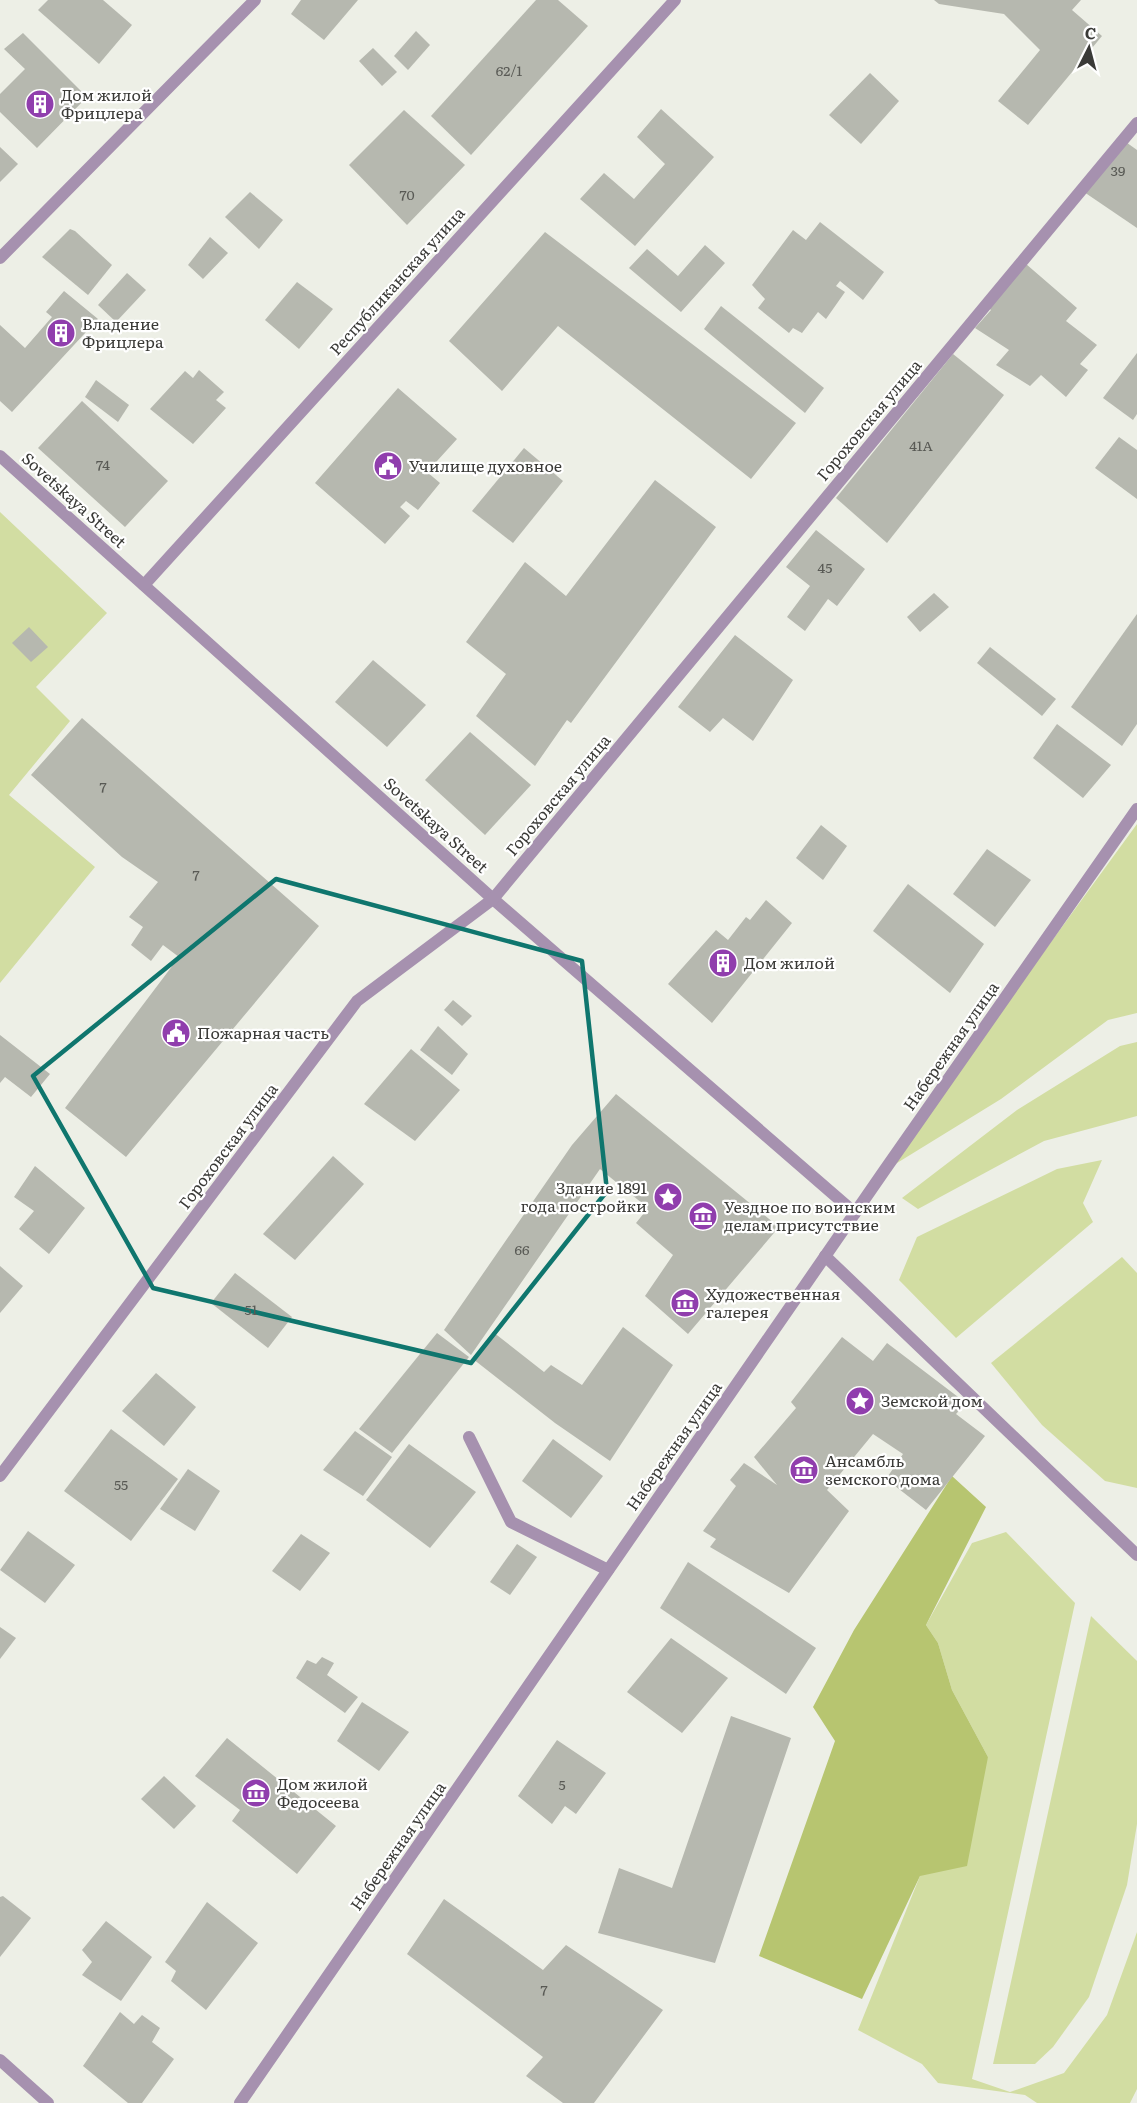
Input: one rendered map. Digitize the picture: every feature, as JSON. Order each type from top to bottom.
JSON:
[{"type":"street","points":[[0,258],[255,0]]},
{"type":"street","name":"Республиканская улица","points":[[144,585],[675,0]]},
{"type":"street","name":"Гороховская улица","points":[[0,1476],[357,1001],[493,899],[1137,123]]},
{"type":"street","name":"Sovetskaya Street","points":[[0,456],[493,899],[855,1213]]},
{"type":"street","name":"Набережная улица","points":[[240,2103],[1137,809]]},
{"type":"street","points":[[825,1256],[1137,1555]]},
{"type":"street","points":[[469,1437],[511,1522],[608,1570]]},
{"type":"street","points":[[0,2060],[48,2103]]},
{"type":"highlighted area","points":[[276,879],[582,961],[607,1191],[471,1363],[153,1288],[33,1076]]},
{"type":"green space","points":[[0,512],[107,613],[36,687],[70,721],[9,795],[95,867],[0,983]]},
{"type":"green space","points":[[1137,824],[1137,1013],[1108,1020],[1001,1099],[884,1171]]},
{"type":"green space","points":[[1137,1042],[1137,1116],[1044,1141],[918,1209],[902,1198],[1017,1110],[1120,1046]]},
{"type":"green space","points":[[1102,1160],[1083,1203],[1093,1222],[956,1338],[899,1280],[917,1237],[1057,1169]]},
{"type":"green space","points":[[1122,1257],[1137,1273],[1137,1488],[1105,1481],[1042,1425],[991,1363]]},
{"type":"green space","points":[[952,1476],[986,1507],[926,1625],[938,1643],[952,1690],[988,1757],[967,1866],[920,1876],[862,1999],[759,1956],[835,1741],[813,1707],[854,1630]]},
{"type":"green space","points":[[1006,1532],[1075,1603],[972,2079],[1010,2092],[1064,2073],[1107,2015],[1137,1932],[1137,2089],[1130,2103],[1037,2103],[1025,2095],[938,2083],[922,2064],[858,2030],[920,1876],[988,1757],[952,1690],[938,1643],[926,1625],[972,1543]]},
{"type":"green space","points":[[1091,1616],[1137,1661],[1137,1824],[1127,1885],[1089,1997],[1053,2047],[1035,2064],[993,2064]]},
{"type":"building","points":[[48,0],[103,0],[132,25],[99,64],[38,10]]},
{"type":"building","points":[[301,0],[358,0],[324,40],[291,14]]},
{"type":"building","points":[[536,0],[558,0],[588,26],[471,155],[431,116]]},
{"type":"building","points":[[934,0],[1081,0],[1072,10],[1102,36],[1028,125],[998,101],[1040,50],[1004,14],[939,4]]},
{"type":"building","points":[[416,31],[430,45],[408,70],[394,56]]},
{"type":"building","name":"Дом жилой Фрицлера","points":[[23,33],[87,97],[37,148],[0,112],[0,94],[25,69],[4,49]]},
{"type":"building","points":[[373,48],[397,72],[382,86],[359,61]]},
{"type":"building","points":[[870,73],[899,101],[861,144],[829,115]]},
{"type":"building","points":[[661,109],[714,157],[635,246],[580,199],[604,173],[634,199],[665,164],[637,137]]},
{"type":"building","points":[[404,110],[465,165],[407,225],[349,165]]},
{"type":"building","points":[[1123,140],[1137,150],[1137,228],[1084,192]]},
{"type":"building","points":[[0,147],[18,164],[0,182]]},
{"type":"building","points":[[250,192],[283,220],[259,249],[225,217]]},
{"type":"building","points":[[820,222],[884,272],[863,300],[840,281],[836,286],[845,292],[826,319],[818,312],[802,333],[793,328],[789,333],[758,308],[765,299],[752,285],[793,230],[806,240]]},
{"type":"building","points":[[70,229],[112,265],[88,295],[42,257]]},
{"type":"building","points":[[545,232],[796,423],[751,479],[558,326],[502,391],[449,341]]},
{"type":"building","points":[[210,237],[228,253],[203,279],[188,265]]},
{"type":"building","points":[[705,245],[725,263],[681,312],[629,268],[647,249],[678,276]]},
{"type":"building","points":[[1026,264],[1077,308],[1066,321],[1097,345],[1080,364],[1088,370],[1066,397],[1041,375],[1030,386],[996,365],[1009,350],[975,328],[991,310],[988,307]]},
{"type":"building","points":[[127,273],[146,290],[116,322],[98,305]]},
{"type":"building","points":[[297,282],[333,309],[299,349],[265,320]]},
{"type":"building","points":[[64,291],[98,319],[12,412],[0,401],[0,325],[25,348],[52,317],[46,312]]},
{"type":"building","points":[[721,306],[824,388],[805,413],[704,329]]},
{"type":"building","points":[[1137,353],[1137,414],[1133,420],[1103,398]]},
{"type":"building","points":[[953,354],[1004,395],[887,543],[836,498]]},
{"type":"building","points":[[199,370],[224,392],[216,400],[226,408],[193,444],[150,409],[185,371],[193,378]]},
{"type":"building","points":[[96,380],[129,405],[118,422],[85,397]]},
{"type":"building","points":[[398,388],[457,439],[427,472],[440,483],[418,510],[406,501],[400,507],[410,516],[385,544],[315,483]]},
{"type":"building","points":[[82,401],[168,481],[125,527],[38,448]]},
{"type":"building","points":[[1119,437],[1137,450],[1137,499],[1095,468]]},
{"type":"building","points":[[524,448],[563,481],[513,543],[472,511]]},
{"type":"building","points":[[655,480],[716,527],[571,723],[567,720],[535,766],[476,716],[506,674],[466,642],[525,562],[566,596]]},
{"type":"building","points":[[816,530],[865,569],[837,606],[828,599],[805,631],[787,617],[810,586],[786,567]]},
{"type":"building","points":[[934,593],[949,607],[920,632],[907,617]]},
{"type":"building","points":[[1137,614],[1137,724],[1122,746],[1071,707]]},
{"type":"building","points":[[29,627],[48,647],[31,662],[12,643]]},
{"type":"building","points":[[735,635],[793,680],[753,741],[723,718],[710,732],[678,707]]},
{"type":"building","points":[[990,647],[1056,699],[1042,716],[977,663]]},
{"type":"building","points":[[373,660],[426,705],[387,747],[335,702]]},
{"type":"building","points":[[82,718],[319,926],[126,1157],[65,1108],[179,957],[163,945],[151,961],[131,945],[143,927],[129,917],[158,882],[122,857],[31,775]]},
{"type":"building","points":[[1057,724],[1111,765],[1083,798],[1033,758]]},
{"type":"building","points":[[470,732],[531,785],[485,835],[425,780]]},
{"type":"building","points":[[821,825],[847,846],[823,880],[796,858]]},
{"type":"building","points":[[987,849],[1031,880],[995,927],[953,894]]},
{"type":"building","points":[[908,884],[984,944],[950,993],[873,931]]},
{"type":"building","name":"Дом жилой","points":[[766,900],[792,923],[712,1023],[668,984],[716,930],[728,940],[746,917],[750,920]]},
{"type":"building","points":[[453,1000],[472,1016],[462,1026],[444,1010]]},
{"type":"building","points":[[438,1026],[468,1054],[452,1075],[420,1050]]},
{"type":"building","points":[[0,1035],[50,1074],[31,1097],[5,1077],[0,1083]]},
{"type":"building","points":[[411,1049],[460,1090],[415,1141],[364,1104]]},
{"type":"building","name":"Уездное по воинским делам присутствие","points":[[616,1094],[779,1227],[688,1334],[645,1296],[673,1255],[636,1223],[648,1208],[600,1169],[471,1355],[444,1330],[572,1145]]},
{"type":"building","points":[[333,1156],[364,1184],[295,1260],[263,1234]]},
{"type":"building","points":[[35,1166],[85,1208],[49,1254],[19,1229],[34,1211],[14,1197]]},
{"type":"building","points":[[0,1266],[23,1286],[0,1313]]},
{"type":"building","points":[[235,1273],[292,1317],[268,1348],[211,1303]]},
{"type":"building","points":[[623,1327],[673,1365],[610,1461],[555,1423],[473,1359],[493,1332],[544,1372],[551,1365],[582,1385]]},
{"type":"building","points":[[437,1333],[469,1357],[392,1453],[359,1429]]},
{"type":"building","name":"Ансамбль земского дома","points":[[842,1337],[873,1361],[887,1343],[966,1403],[956,1414],[985,1436],[926,1510],[886,1479],[903,1454],[873,1434],[827,1490],[849,1511],[789,1593],[710,1547],[716,1539],[703,1531],[736,1486],[730,1480],[744,1463],[777,1485],[754,1457],[796,1408],[791,1402]]},
{"type":"building","points":[[156,1373],[196,1407],[164,1446],[122,1411]]},
{"type":"building","points":[[111,1429],[178,1479],[131,1541],[64,1491]]},
{"type":"building","points":[[355,1431],[392,1457],[363,1496],[323,1470]]},
{"type":"building","points":[[553,1439],[603,1476],[571,1518],[522,1481]]},
{"type":"building","points":[[409,1444],[476,1492],[430,1548],[366,1500]]},
{"type":"building","points":[[188,1469],[220,1491],[195,1531],[160,1509]]},
{"type":"building","points":[[28,1531],[75,1565],[45,1603],[0,1570]]},
{"type":"building","points":[[301,1534],[330,1553],[300,1591],[272,1571]]},
{"type":"building","points":[[517,1544],[537,1557],[510,1595],[490,1582]]},
{"type":"building","points":[[688,1562],[816,1648],[786,1694],[660,1608]]},
{"type":"building","points":[[0,1627],[16,1638],[0,1659]]},
{"type":"building","points":[[671,1638],[728,1678],[682,1733],[627,1692]]},
{"type":"building","points":[[322,1657],[334,1663],[327,1675],[358,1697],[345,1713],[296,1678],[307,1660],[316,1664]]},
{"type":"building","points":[[362,1702],[409,1732],[379,1771],[337,1741]]},
{"type":"building","points":[[731,1716],[791,1738],[715,1963],[598,1933],[619,1868],[672,1888]]},
{"type":"building","name":"Дом жилой Федосеева","points":[[227,1738],[336,1826],[297,1874],[232,1821],[240,1810],[195,1776]]},
{"type":"building","points":[[557,1740],[606,1773],[576,1814],[565,1806],[552,1824],[518,1796]]},
{"type":"building","points":[[164,1776],[196,1806],[174,1829],[141,1799]]},
{"type":"building","points":[[3,1896],[31,1918],[0,1957],[0,1897]]},
{"type":"building","points":[[444,1899],[543,1970],[566,1945],[663,2010],[594,2103],[563,2103],[526,2076],[543,2057],[407,1954]]},
{"type":"building","points":[[207,1902],[258,1943],[206,2010],[171,1981],[176,1971],[165,1962]]},
{"type":"building","points":[[106,1921],[152,1957],[121,2001],[82,1975],[92,1962],[82,1950]]},
{"type":"building","points":[[120,2012],[134,2024],[142,2015],[160,2028],[152,2042],[174,2059],[142,2103],[128,2103],[83,2066]]},
{"type":"place","name":"Дом жилой Фрицлера","points":[[40,104]]},
{"type":"place","name":"Владение Фрицлера","points":[[61,333]]},
{"type":"place","name":"Училище духовное","points":[[388,466]]},
{"type":"place","name":"Дом жилой","points":[[723,963]]},
{"type":"place","name":"Пожарная часть","points":[[176,1033]]},
{"type":"place","name":"Здание 1891 года постройки","points":[[668,1197]]},
{"type":"place","name":"Уездное по воинским делам присутствие","points":[[703,1216]]},
{"type":"place","name":"Художественная галерея","points":[[685,1303]]},
{"type":"place","name":"Земской дом","points":[[860,1401]]},
{"type":"place","name":"Ансамбль земского дома","points":[[804,1470]]},
{"type":"place","name":"Дом жилой Федосеева","points":[[256,1793]]}]
